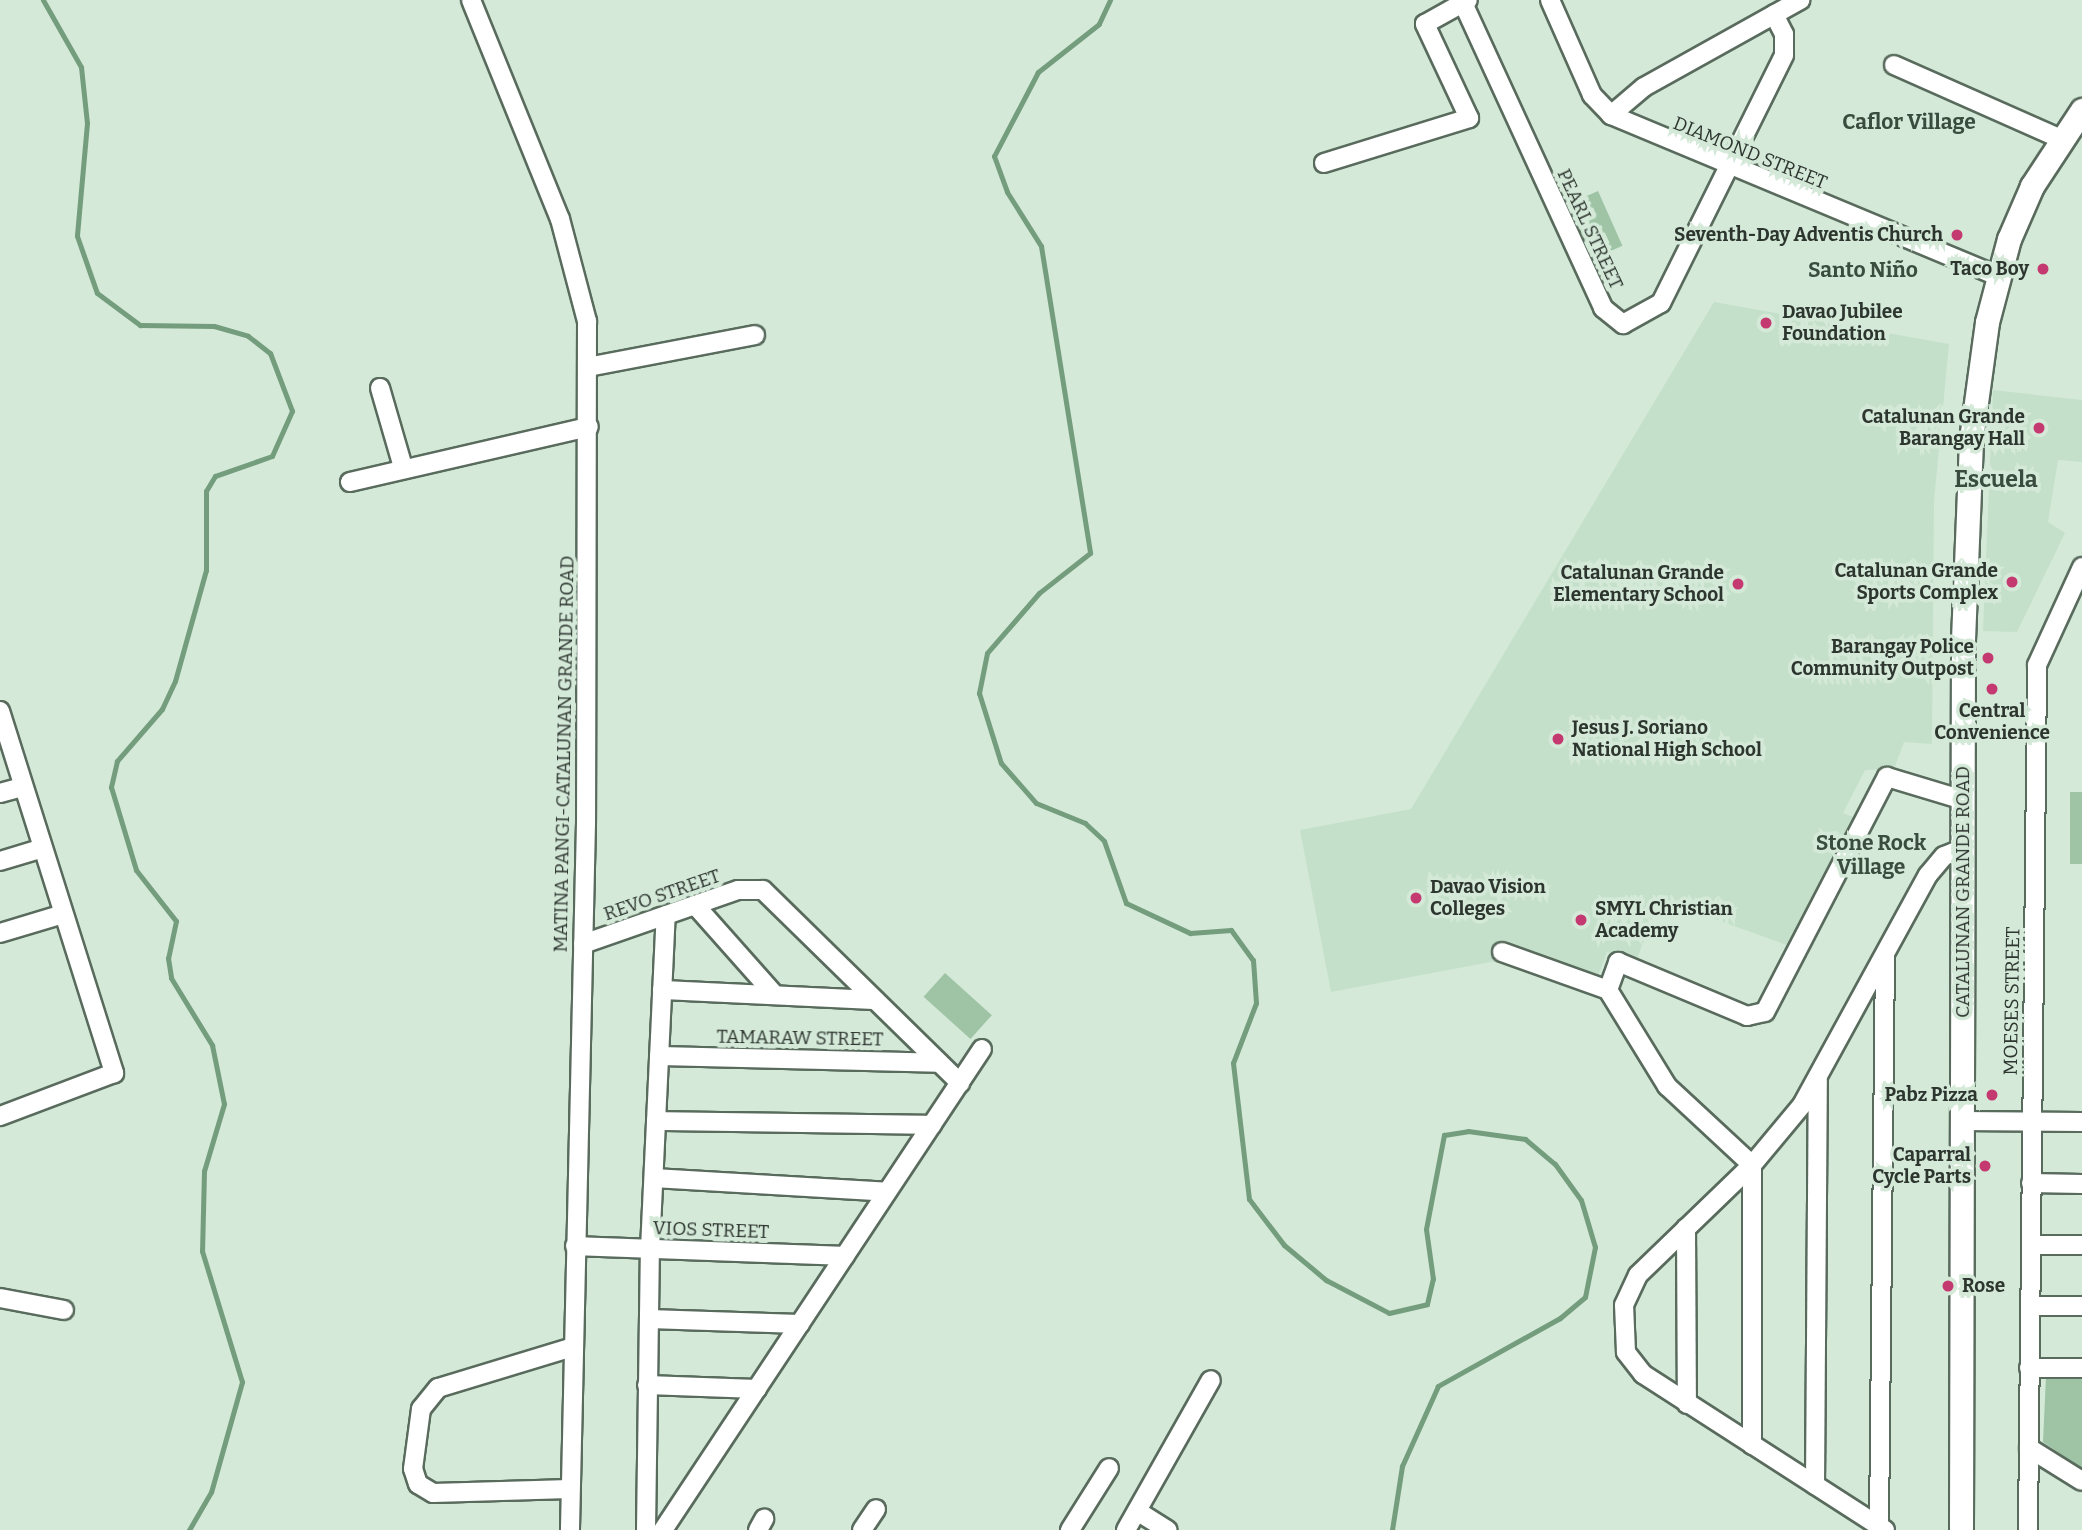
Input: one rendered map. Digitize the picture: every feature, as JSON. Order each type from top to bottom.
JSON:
[{"type":"main road","name":"CATALUNAN GRANDE ROAD","points":[[1961,1530],[1961,1121],[1967,508],[1976,393],[1997,276],[2019,211],[2061,139],[2082,110]]},
{"type":"street","name":"MATINA PANGI-CATALUNAN GRANDE ROAD","points":[[471,0],[572,254],[587,321],[589,427],[583,944],[569,1530]]},
{"type":"street","name":"DIAMOND STREET","points":[[1550,0],[1592,95],[1611,116],[1728,167],[1997,276]]},
{"type":"street","points":[[1611,116],[1644,87],[1800,0]]},
{"type":"street","points":[[1324,163],[1469,118],[1425,24],[1466,1]]},
{"type":"street","name":"PEARL STREET","points":[[1466,1],[1603,308],[1615,321],[1638,320],[1661,303],[1728,167]]},
{"type":"street","points":[[1728,167],[1784,55],[1784,34],[1774,14]]},
{"type":"street","points":[[1894,65],[2061,139]]},
{"type":"street","points":[[587,366],[755,335]]},
{"type":"street","points":[[380,388],[403,467]]},
{"type":"street","points":[[350,482],[403,467],[589,427]]},
{"type":"street","name":"MOESES STREET","points":[[2028,1530],[2037,665],[2082,567]]},
{"type":"street","points":[[0,1116],[114,1073],[60,915],[1,718]]},
{"type":"street","points":[[1608,990],[1618,962],[1747,1016],[1765,1012],[1887,777],[1964,800]]},
{"type":"street","points":[[0,793],[22,787]]},
{"type":"street","points":[[1882,1528],[1687,1404],[1632,1363],[1622,1329],[1629,1288],[1686,1228],[1752,1165],[1818,1080],[1885,951],[1937,863],[1964,848]]},
{"type":"street","points":[[0,861],[40,849]]},
{"type":"street","name":"REVO STREET","points":[[583,944],[695,905],[755,888],[875,1000]]},
{"type":"street","points":[[695,905],[775,995]]},
{"type":"street","points":[[0,933],[60,915]]},
{"type":"street","points":[[646,1530],[650,1249],[666,915]]},
{"type":"street","points":[[1882,1528],[1885,951]]},
{"type":"street","points":[[1502,952],[1608,990],[1667,1086],[1752,1165],[1752,1445]]},
{"type":"street","points":[[662,990],[875,1000],[960,1083]]},
{"type":"street","points":[[663,1530],[982,1049]]},
{"type":"street","name":"TAMARAW STREET","points":[[659,1056],[939,1062]]},
{"type":"street","points":[[1815,1485],[1818,1080]]},
{"type":"street","points":[[656,1121],[932,1125]]},
{"type":"street","points":[[1961,1121],[2082,1122]]},
{"type":"street","points":[[654,1178],[887,1192]]},
{"type":"street","points":[[2031,1183],[2082,1184]]},
{"type":"street","points":[[1686,1228],[1687,1404]]},
{"type":"street","points":[[2031,1245],[2082,1245]]},
{"type":"street","name":"VIOS STREET","points":[[575,1246],[845,1256]]},
{"type":"street","points":[[0,1298],[64,1310]]},
{"type":"street","points":[[2030,1306],[2082,1306]]},
{"type":"street","points":[[649,1319],[800,1324]]},
{"type":"street","points":[[570,1489],[433,1493],[418,1484],[413,1468],[421,1409],[438,1388],[573,1348]]},
{"type":"street","points":[[2029,1368],[2082,1368]]},
{"type":"street","points":[[1126,1530],[1210,1380]]},
{"type":"street","points":[[647,1385],[757,1389]]},
{"type":"street","points":[[2029,1448],[2082,1481]]},
{"type":"street","points":[[1070,1530],[1108,1468]]},
{"type":"street","points":[[862,1530],[876,1509]]},
{"type":"street","points":[[1137,1511],[1167,1530]]},
{"type":"shaded area","points":[[1598,191],[1622,246],[1591,260],[1567,205]]},
{"type":"shaded area","points":[[1714,302],[1949,344],[1934,501],[1932,744],[1904,742],[1894,769],[1865,770],[1843,813],[1855,818],[1795,948],[1659,899],[1636,962],[1607,952],[1598,976],[1503,942],[1496,961],[1331,992],[1300,830],[1411,809]]},
{"type":"shaded area","points":[[1993,390],[2082,400],[2082,462],[2058,460],[2048,522],[2065,533],[2017,632],[1983,631]]},
{"type":"shaded area","points":[[2070,792],[2082,792],[2082,864],[2070,864]]},
{"type":"shaded area","points":[[945,973],[992,1015],[970,1039],[924,997]]},
{"type":"shaded area","points":[[2046,1376],[2082,1376],[2082,1469],[2043,1442]]},
{"type":"waterway","points":[[43,0],[81,67],[87,123],[77,236],[97,293],[140,325],[214,326],[248,336],[270,353],[292,411],[272,456],[215,476],[206,491],[206,570],[175,681],[162,709],[117,761],[111,787],[136,870],[176,921],[168,958],[171,978],[212,1045],[224,1104],[204,1171],[202,1251],[242,1382],[211,1492],[189,1530]]},
{"type":"waterway","points":[[1110,0],[1099,24],[1038,72],[994,156],[1007,192],[1041,246],[1090,553],[1039,593],[987,653],[979,693],[1001,763],[1036,803],[1085,823],[1104,841],[1126,903],[1190,933],[1231,930],[1253,960],[1256,1003],[1233,1063],[1249,1199],[1284,1245],[1326,1280],[1389,1313],[1427,1304],[1433,1279],[1426,1229],[1444,1135],[1468,1131],[1525,1139],[1555,1164],[1581,1200],[1595,1247],[1585,1297],[1560,1318],[1438,1386],[1402,1466],[1392,1530]]},
{"type":"place","name":"Seventh-Day Adventis Church","points":[[1957,235]]},
{"type":"place","name":"Taco Boy","points":[[2043,269]]},
{"type":"place","name":"Davao Jubilee Foundation","points":[[1766,323]]},
{"type":"place","name":"Catalunan Grande Barangay Hall","points":[[2039,428]]},
{"type":"place","name":"Catalunan Grande Sports Complex","points":[[2012,582]]},
{"type":"place","name":"Catalunan Grande Elementary School","points":[[1738,584]]},
{"type":"place","name":"Barangay Police Community Outpost","points":[[1988,658]]},
{"type":"place","name":"Central Convenience","points":[[1992,689]]},
{"type":"place","name":"Jesus J. Soriano National High School","points":[[1558,739]]},
{"type":"place","name":"Davao Vision Colleges","points":[[1416,898]]},
{"type":"place","name":"SMYL Christian Academy","points":[[1581,920]]},
{"type":"place","name":"Pabz Pizza","points":[[1992,1095]]},
{"type":"place","name":"Caparral Cycle Parts","points":[[1985,1166]]},
{"type":"place","name":"Rose","points":[[1948,1286]]},
{"type":"district","name":"Caflor Village","points":[[1909,122]]},
{"type":"district","name":"Santo Niño","points":[[1863,270]]},
{"type":"district","name":"Escuela","points":[[1996,479]]},
{"type":"district","name":"Stone Rock Village","points":[[1871,855]]}]
